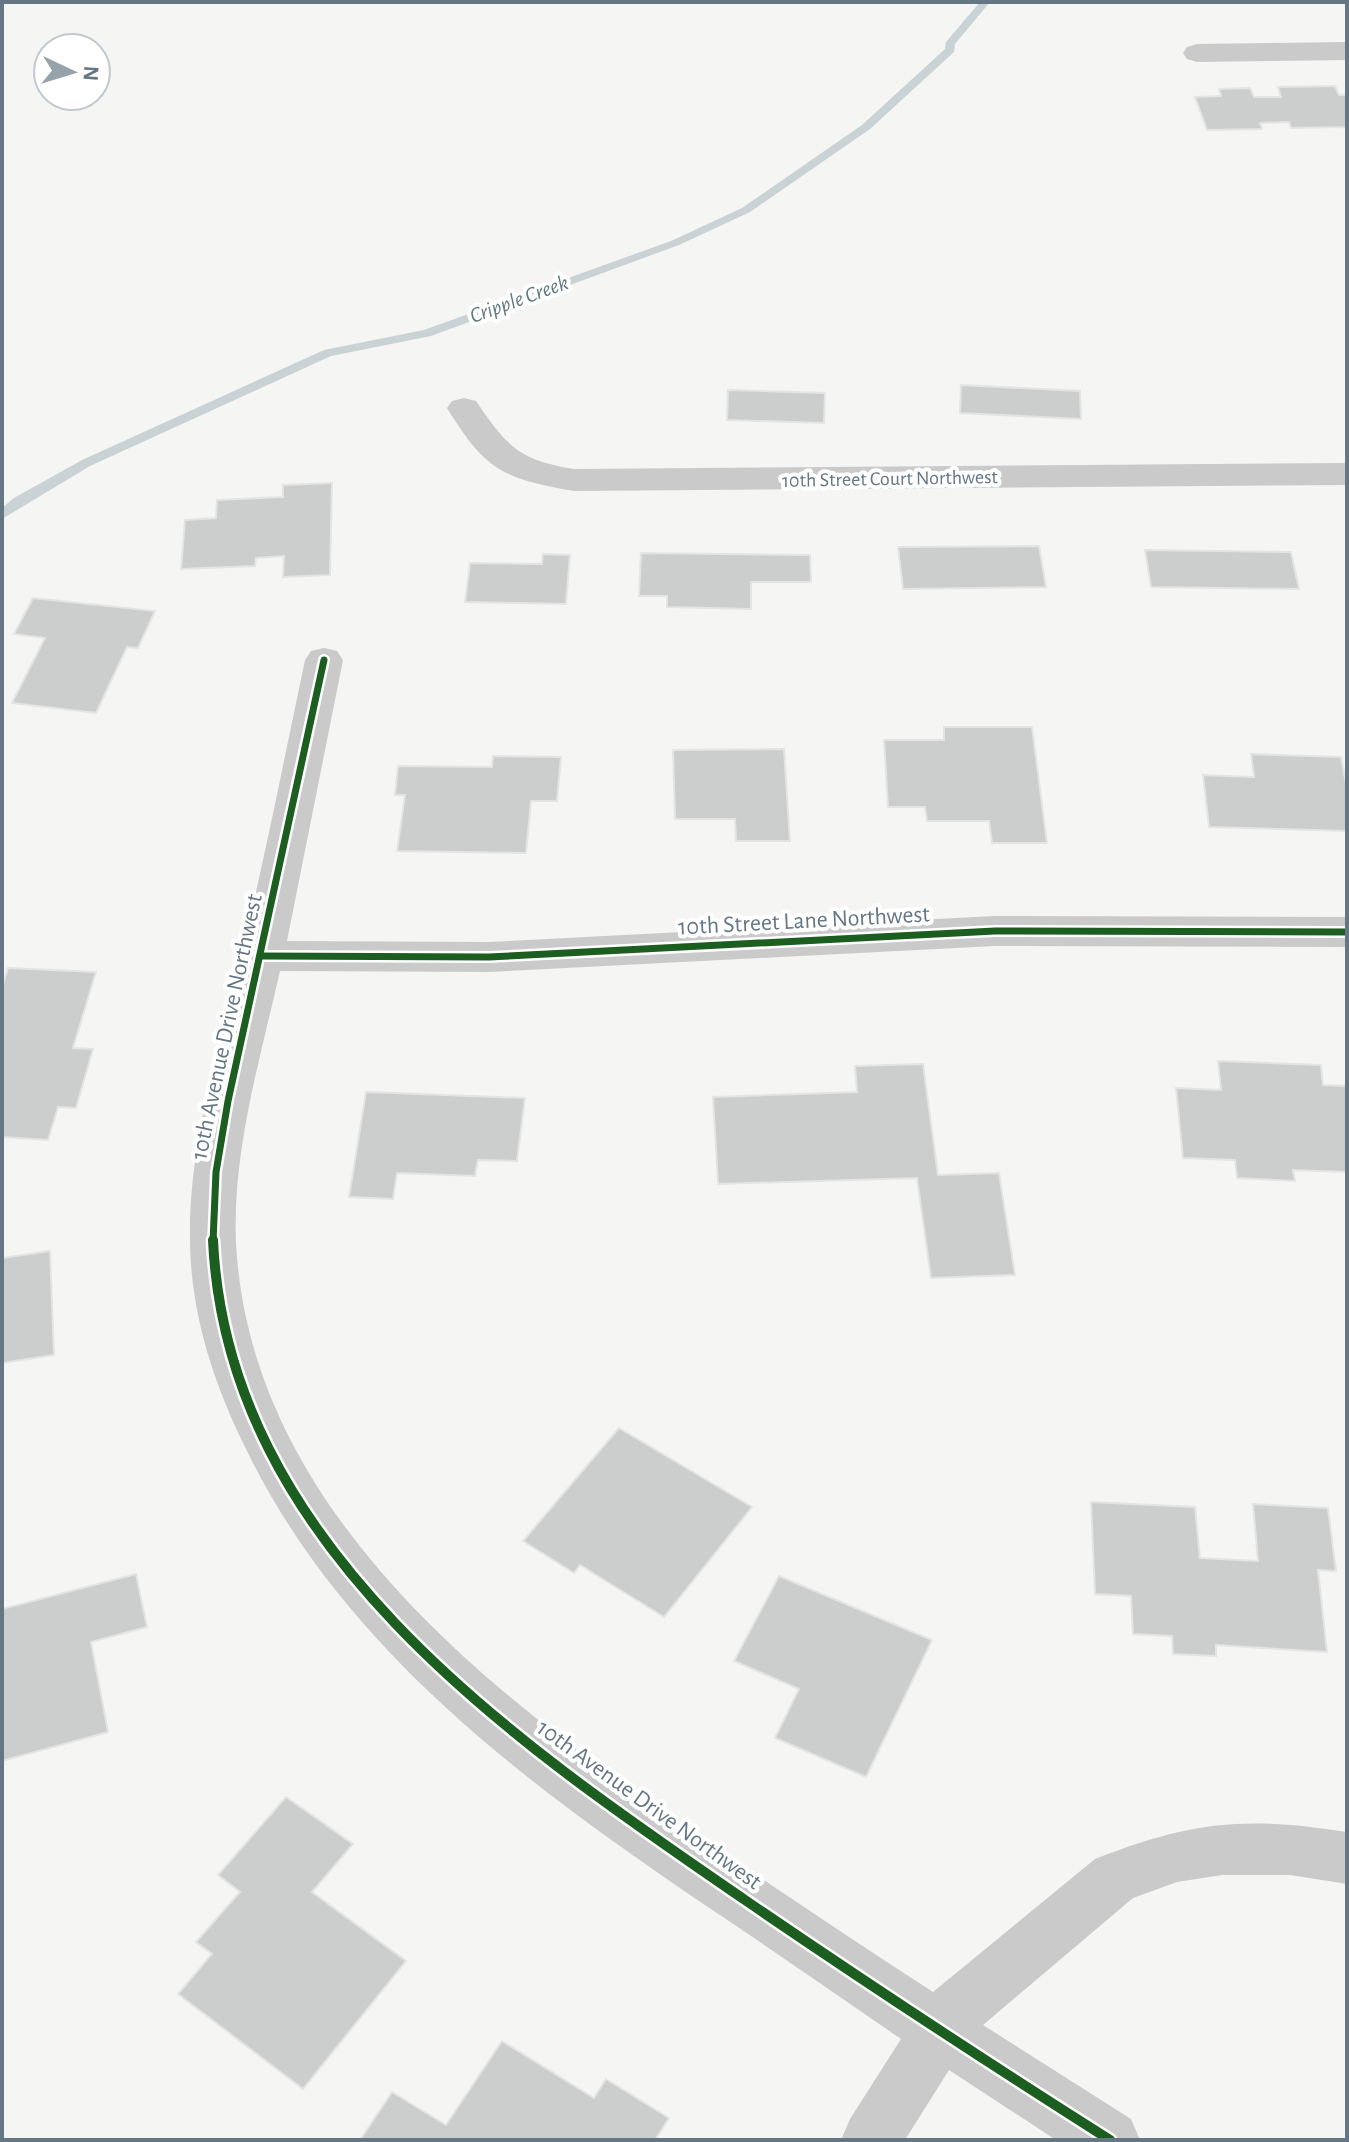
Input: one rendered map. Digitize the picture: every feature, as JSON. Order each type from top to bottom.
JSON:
[{"type":"street","points":[[1197,53],[1347,51]]},
{"type":"street","name":"10th Street Court Northwest","points":[[464,408],[487,446],[500,459],[526,472],[574,480],[1347,474]]},
{"type":"street","name":"10th Avenue Drive Northwest","points":[[324,660],[262,956],[223,1120],[213,1193],[213,1249],[226,1336],[246,1399],[284,1480],[342,1559],[410,1637],[488,1712],[577,1784],[937,2031],[1110,2140]]},
{"type":"street","name":"10th Street Lane Northwest","points":[[262,956],[489,957],[995,931],[1347,932]]},
{"type":"street","points":[[871,2140],[937,2031],[950,2015],[1115,1878],[1177,1856],[1222,1849],[1290,1849],[1347,1858]]},
{"type":"building","points":[[1335,86],[1339,95],[1347,95],[1347,127],[1291,128],[1289,122],[1260,123],[1262,129],[1207,130],[1195,97],[1221,96],[1219,89],[1250,88],[1254,97],[1281,97],[1278,87]]},
{"type":"building","points":[[961,385],[1080,391],[1081,419],[960,413]]},
{"type":"building","points":[[728,390],[825,393],[824,423],[727,420]]},
{"type":"building","points":[[332,483],[330,575],[283,577],[284,556],[256,558],[255,566],[181,569],[185,520],[216,518],[217,500],[283,497],[283,485]]},
{"type":"building","points":[[1039,546],[1046,587],[903,589],[898,547]]},
{"type":"building","points":[[1145,550],[1291,552],[1299,589],[1151,587]]},
{"type":"building","points":[[641,553],[810,555],[811,582],[751,582],[751,609],[667,607],[667,596],[639,596]]},
{"type":"building","points":[[543,554],[570,555],[566,604],[465,602],[470,563],[542,564]]},
{"type":"building","points":[[33,598],[155,611],[138,648],[127,647],[96,713],[12,703],[45,638],[14,634]]},
{"type":"building","points":[[944,727],[1032,727],[1047,843],[992,843],[989,821],[927,821],[925,807],[888,807],[884,740],[944,740]]},
{"type":"building","points":[[784,749],[790,841],[736,841],[735,819],[675,819],[673,750]]},
{"type":"building","points":[[1251,754],[1341,757],[1347,789],[1347,831],[1209,827],[1203,775],[1254,777]]},
{"type":"building","points":[[493,756],[561,757],[557,801],[531,801],[526,853],[397,851],[405,795],[395,795],[398,766],[492,767]]},
{"type":"building","points":[[8,968],[96,972],[73,1048],[93,1049],[76,1108],[58,1107],[48,1140],[2,1137],[2,988]]},
{"type":"building","points":[[1218,1061],[1321,1065],[1323,1085],[1347,1086],[1347,1172],[1293,1170],[1295,1181],[1237,1178],[1235,1160],[1183,1158],[1176,1088],[1221,1090]]},
{"type":"building","points":[[923,1064],[938,1175],[999,1173],[1015,1275],[931,1278],[917,1178],[718,1184],[713,1097],[857,1092],[855,1066]]},
{"type":"building","points":[[366,1092],[525,1098],[517,1161],[478,1160],[475,1176],[397,1173],[393,1199],[349,1197]]},
{"type":"building","points":[[50,1251],[54,1355],[2,1363],[2,1258]]},
{"type":"building","points":[[619,1428],[752,1507],[664,1617],[580,1565],[574,1573],[523,1541]]},
{"type":"building","points":[[1091,1502],[1195,1507],[1200,1558],[1258,1561],[1253,1504],[1328,1508],[1336,1571],[1318,1570],[1327,1652],[1216,1645],[1216,1656],[1173,1654],[1172,1636],[1133,1634],[1131,1596],[1095,1594]]},
{"type":"building","points":[[136,1574],[147,1627],[91,1642],[108,1732],[2,1761],[2,1609]]},
{"type":"building","points":[[779,1576],[932,1640],[866,1777],[775,1738],[799,1689],[734,1661]]},
{"type":"building","points":[[286,1797],[353,1844],[312,1892],[406,1961],[303,2089],[178,1994],[212,1954],[196,1942],[240,1892],[218,1875]]},
{"type":"building","points":[[502,2041],[594,2098],[606,2079],[669,2118],[655,2140],[360,2140],[392,2092],[446,2125]]},
{"type":"waterway","name":"Cripple Creek","points":[[2,515],[19,501],[86,463],[328,353],[427,333],[675,243],[746,210],[866,127],[950,50],[950,44],[985,2]]},
{"type":"cycle path","points":[[324,660],[228,1101],[213,1208],[213,1244],[224,1327],[249,1406],[286,1480],[333,1550],[388,1616],[448,1676],[512,1732],[640,1829],[1110,2140]]},
{"type":"cycle path","points":[[262,956],[489,957],[995,931],[1347,932]]}]
